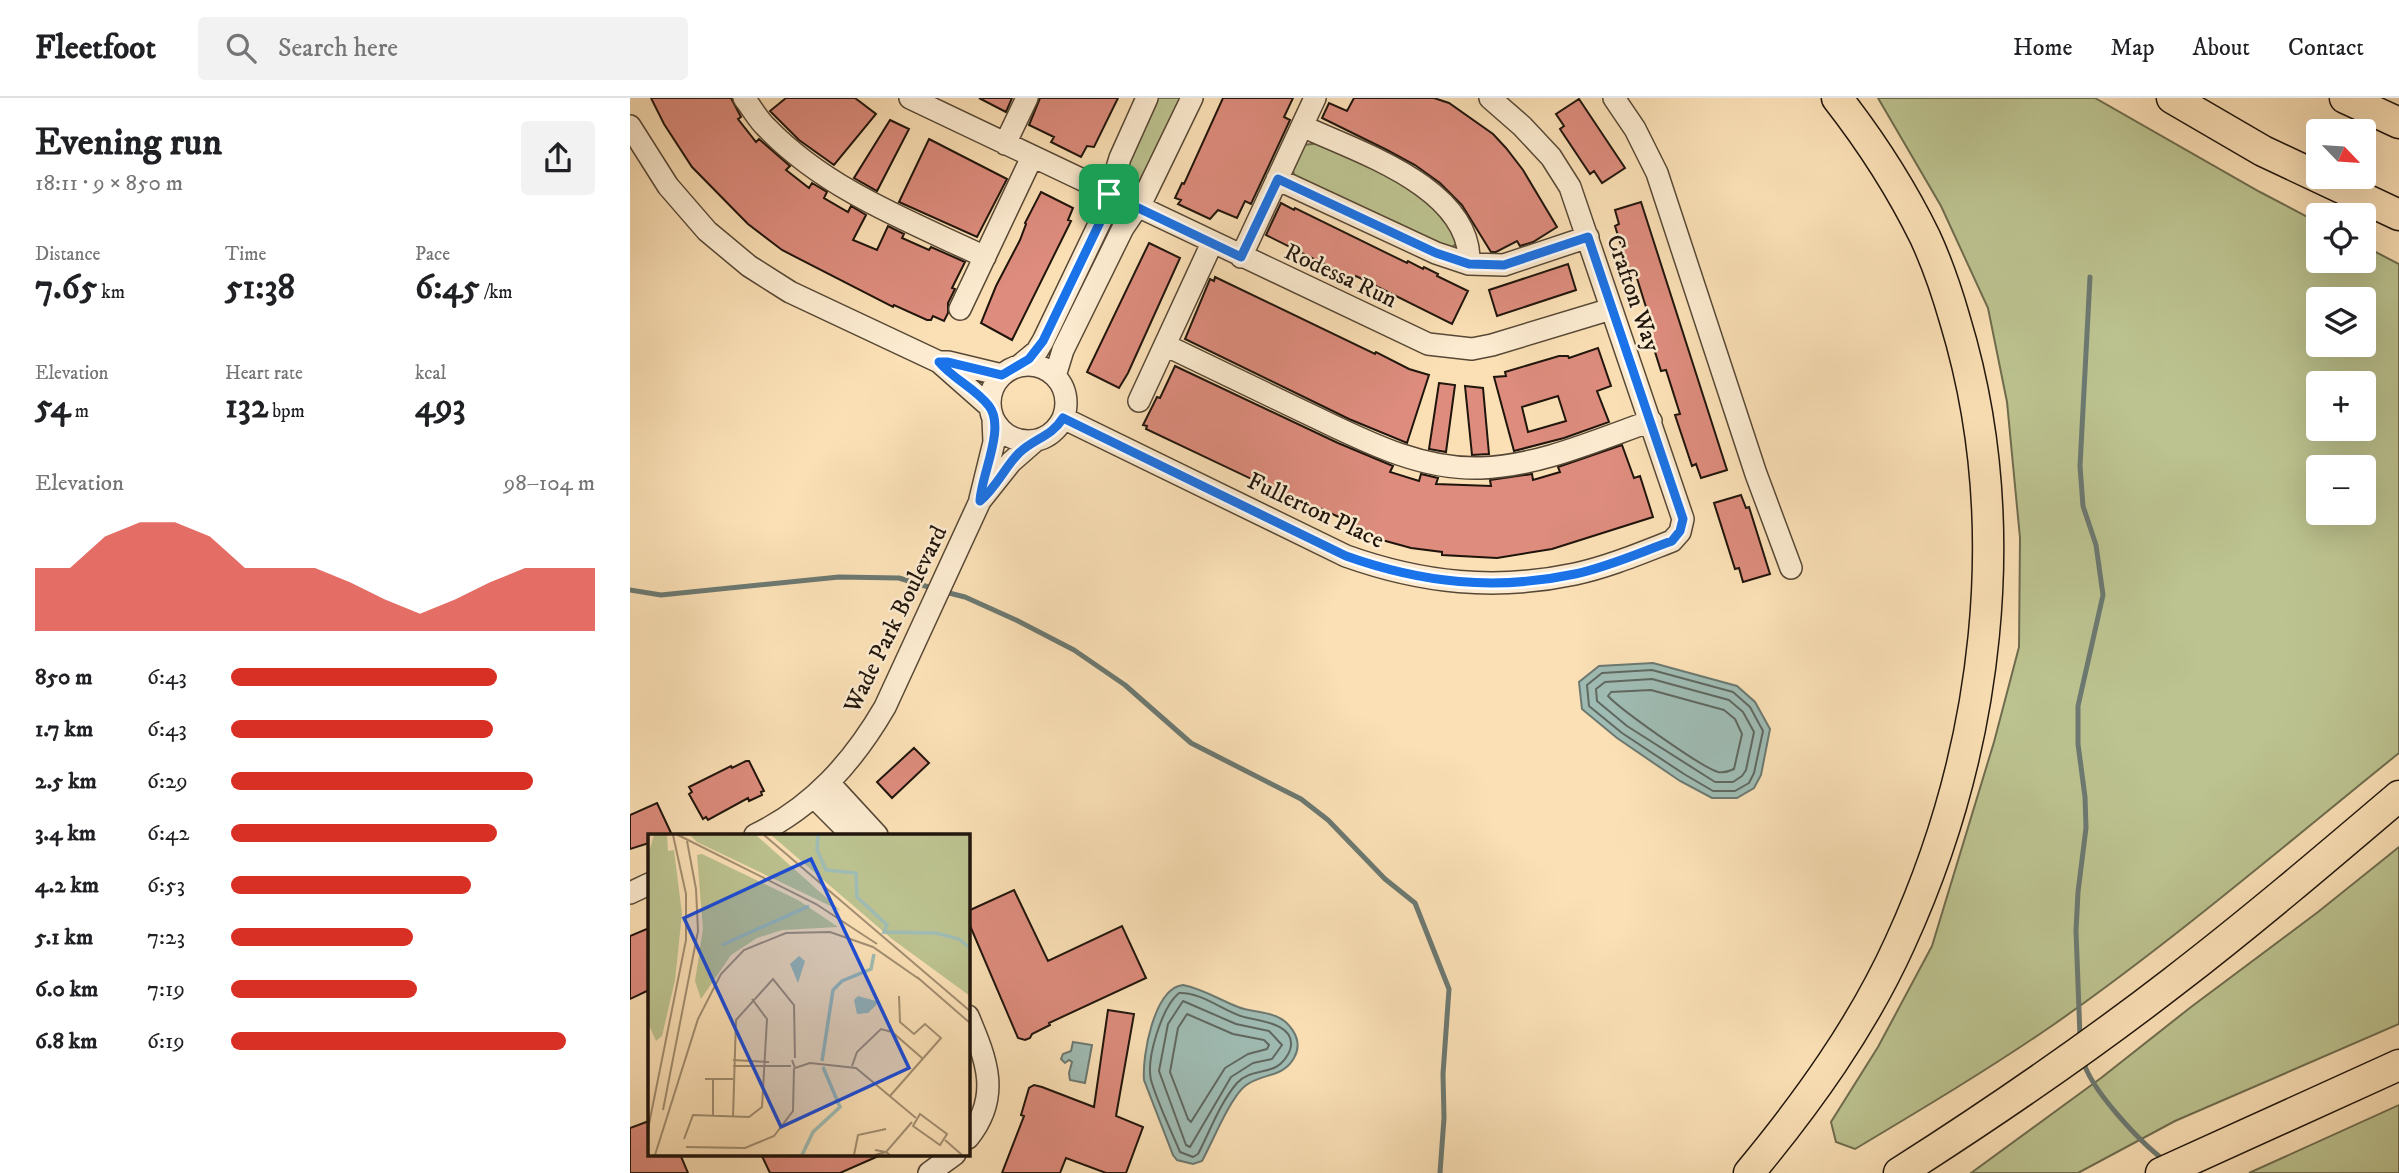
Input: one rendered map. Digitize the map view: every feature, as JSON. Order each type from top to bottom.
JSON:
[{"type":"highway","points":[[1749,1173],[1831,1065],[1900,945],[1925,883],[1965,757],[1978,687],[1986,617],[1986,475],[1978,414],[1965,353],[1947,294],[1924,237],[1890,177],[1837,98]]},
{"type":"highway","points":[[2172,98],[2263,151],[2399,215]]},
{"type":"highway","points":[[2344,98],[2399,123]]},
{"type":"highway","points":[[1899,1173],[2066,1061],[2173,982],[2286,892],[2399,796]]},
{"type":"highway","points":[[2161,1173],[2399,1065]]},
{"type":"street","points":[[744,98],[766,127],[837,186],[985,257]]},
{"type":"street","name":"Rodessa Run","points":[[910,98],[1428,344],[1472,349],[1611,309]]},
{"type":"street","points":[[1005,144],[1027,98]]},
{"type":"street","points":[[992,413],[991,395],[1011,370],[1037,351],[1043,341],[1102,218],[1120,159],[1147,98]]},
{"type":"street","points":[[1055,376],[1063,350],[1114,245],[1138,208],[1192,98]]},
{"type":"street","points":[[1241,257],[1315,98]]},
{"type":"street","name":"Crafton Way","points":[[1490,98],[1522,126],[1551,157],[1570,187],[1683,519],[1680,531]]},
{"type":"street","points":[[1614,98],[1635,130],[1657,173],[1756,474],[1791,568]]},
{"type":"street","points":[[630,126],[667,186],[707,231],[749,266],[790,292],[939,362],[992,413],[1000,429],[1010,437],[1035,441],[1056,429],[1063,418],[1066,396],[1055,376],[1037,366],[1011,370],[939,362]]},
{"type":"street","points":[[1302,126],[1400,172],[1429,190],[1455,217],[1465,234],[1469,264]]},
{"type":"street","points":[[960,309],[1032,157]]},
{"type":"street","points":[[1278,179],[1436,253],[1469,264],[1504,265],[1588,237]]},
{"type":"street","points":[[1139,401],[1212,243]]},
{"type":"street","points":[[1165,345],[1370,443],[1409,458],[1445,466],[1480,468],[1515,464],[1651,421]]},
{"type":"street","name":"Wade Park Boulevard","points":[[980,501],[982,482],[994,442],[992,413]]},
{"type":"street","name":"Fullerton Place","points":[[1063,418],[1346,556],[1389,571],[1415,576],[1484,584],[1576,573],[1672,541],[1680,531]]},
{"type":"street","name":"Wade Park Boulevard","points":[[757,834],[801,808],[822,790],[870,733],[885,707],[980,501],[1011,462],[1035,441]]},
{"type":"street","points":[[822,790],[834,827]]},
{"type":"street","points":[[822,790],[873,834]]},
{"type":"street","points":[[630,893],[648,884]]},
{"type":"street","points":[[970,1021],[985,1057],[988,1079],[986,1104],[970,1136]]},
{"type":"green space","points":[[1154,98],[1185,98],[1155,163],[1135,189],[1122,183]]},
{"type":"green space","points":[[1878,98],[2095,98],[2306,216],[2306,273],[2376,273],[2376,252],[2399,264],[2399,753],[2098,993],[2004,1057],[1855,1149],[1836,1142],[1831,1122],[1878,1047],[1932,946],[1994,742],[2019,647],[2020,538],[2007,402],[1988,308],[1941,206]]},
{"type":"green space","points":[[1321,143],[1412,187],[1446,215],[1457,243],[1451,248],[1442,249],[1295,178],[1292,167],[1303,145]]},
{"type":"green space","points":[[2399,847],[2399,1024],[2175,1121],[2078,1173],[1971,1173],[2101,1078]]},
{"type":"green space","points":[[2399,1105],[2399,1173],[2249,1173]]},
{"type":"water","points":[[1653,663],[1737,686],[1755,702],[1770,729],[1761,775],[1754,788],[1737,798],[1712,798],[1680,781],[1617,738],[1582,709],[1579,682],[1599,666]]},
{"type":"water","points":[[1183,985],[1242,1008],[1276,1016],[1293,1030],[1297,1044],[1294,1058],[1284,1069],[1251,1082],[1239,1092],[1202,1161],[1193,1164],[1177,1160],[1173,1155],[1144,1080],[1145,1055],[1157,1010],[1173,989]]},
{"type":"water","points":[[1073,1042],[1092,1045],[1085,1083],[1070,1080],[1072,1062],[1069,1060],[1065,1063],[1061,1059],[1063,1054],[1071,1051]]},
{"type":"building","points":[[651,98],[731,98],[741,117],[738,119],[756,142],[759,139],[790,166],[786,170],[809,188],[812,183],[827,192],[824,198],[848,212],[851,206],[866,215],[853,240],[877,250],[888,226],[904,234],[902,238],[965,262],[952,288],[955,289],[944,321],[933,316],[931,320],[927,320],[894,305],[893,307],[782,250],[748,224],[692,167],[664,124]]},
{"type":"building","points":[[786,98],[855,98],[876,114],[834,165],[799,140],[770,111]]},
{"type":"building","points":[[979,98],[1012,98],[1006,112]]},
{"type":"building","points":[[1040,98],[1118,98],[1094,147],[1087,146],[1081,157],[1051,142],[1054,137],[1029,125]]},
{"type":"building","points":[[1223,98],[1293,98],[1284,117],[1290,120],[1251,204],[1245,201],[1237,218],[1218,210],[1210,219],[1178,204],[1181,200],[1175,198]]},
{"type":"building","points":[[1354,98],[1434,98],[1449,103],[1493,134],[1506,148],[1523,170],[1557,227],[1533,242],[1520,246],[1517,241],[1491,252],[1462,205],[1440,183],[1415,165],[1322,118],[1329,103],[1347,111]]},
{"type":"building","points":[[1579,99],[1625,168],[1602,183],[1594,171],[1590,174],[1560,129],[1564,126],[1556,114]]},
{"type":"building","points":[[890,120],[909,129],[877,191],[854,178]]},
{"type":"building","points":[[929,139],[1007,179],[977,237],[899,202]]},
{"type":"building","points":[[1041,192],[1073,208],[1068,220],[1071,221],[1012,340],[981,323]]},
{"type":"building","points":[[1641,202],[1727,470],[1701,478],[1696,464],[1692,466],[1675,415],[1680,414],[1666,370],[1661,371],[1645,320],[1650,319],[1636,275],[1631,277],[1615,226],[1619,224],[1615,210]]},
{"type":"building","points":[[1281,203],[1407,263],[1408,261],[1423,269],[1424,267],[1468,291],[1452,324],[1266,235]]},
{"type":"building","points":[[1149,243],[1180,258],[1119,388],[1087,372]]},
{"type":"building","points":[[1568,264],[1576,290],[1497,316],[1489,290]]},
{"type":"building","points":[[1215,277],[1375,354],[1376,352],[1409,369],[1429,375],[1407,443],[1349,419],[1185,339],[1210,279],[1214,281]]},
{"type":"building","points":[[1598,348],[1611,386],[1597,391],[1609,422],[1564,438],[1514,451],[1494,377],[1506,376],[1505,372],[1559,356],[1569,358]],"holes":[[[1558,396],[1566,421],[1528,432],[1522,407]]]},
{"type":"building","points":[[1175,366],[1393,466],[1390,472],[1419,481],[1421,474],[1438,478],[1436,484],[1491,486],[1490,480],[1532,474],[1533,480],[1560,472],[1558,467],[1622,445],[1634,478],[1640,476],[1653,517],[1552,549],[1497,558],[1442,555],[1442,552],[1411,548],[1382,540],[1322,509],[1321,512],[1146,429],[1147,426],[1143,425]]},
{"type":"building","points":[[1439,383],[1455,385],[1446,452],[1429,449]]},
{"type":"building","points":[[1465,386],[1483,388],[1489,454],[1472,455]]},
{"type":"building","points":[[1741,495],[1746,508],[1749,507],[1770,574],[1743,582],[1739,568],[1735,569],[1714,503]]},
{"type":"building","points":[[914,748],[929,763],[892,798],[877,782]]},
{"type":"building","points":[[749,761],[764,791],[761,792],[762,795],[749,801],[748,798],[708,820],[706,817],[703,819],[689,794],[692,792],[689,787]]},
{"type":"building","points":[[657,803],[672,834],[648,834],[648,843],[630,849],[630,815]]},
{"type":"building","points":[[1014,890],[1048,961],[1122,926],[1146,978],[1049,1023],[1050,1025],[1032,1034],[1030,1038],[1018,1038],[970,926],[970,910]]},
{"type":"building","points":[[648,928],[648,990],[630,999],[630,936]]},
{"type":"building","points":[[1108,1010],[1134,1014],[1116,1116],[1143,1127],[1126,1173],[1106,1173],[1066,1158],[1060,1173],[1002,1173],[1024,1116],[1021,1115],[1029,1088],[1034,1085],[1042,1087],[1094,1107]]},
{"type":"building","points":[[648,1121],[648,1156],[681,1156],[688,1173],[630,1173],[630,1128]]},
{"type":"building","points":[[762,1156],[878,1156],[840,1173],[770,1173]]},
{"type":"waterway","points":[[2080,1037],[2076,931],[2086,828],[2078,744],[2078,706],[2103,595],[2096,545],[2083,506],[2080,466],[2090,277]]},
{"type":"waterway","points":[[630,590],[661,595],[839,577],[899,578],[935,589]]},
{"type":"waterway","points":[[945,592],[965,597],[1074,650],[1125,685],[1191,743],[1301,799],[1328,820],[1385,879],[1415,903],[1449,989],[1440,1173]]},
{"type":"waterway","points":[[2083,1060],[2105,1100],[2142,1141],[2164,1160]]},
{"type":"route","points":[[1278,179],[1436,253],[1469,264],[1504,265],[1588,237],[1683,519],[1680,531],[1672,541],[1611,562],[1576,573],[1531,580],[1484,584],[1389,571],[1346,556],[1063,418],[1056,429],[1020,452],[980,501],[982,482],[994,442],[995,430],[990,407],[939,362],[957,363],[1002,375],[1029,359],[1043,341],[1102,218],[1109,194],[1241,257],[1278,179]]}]
